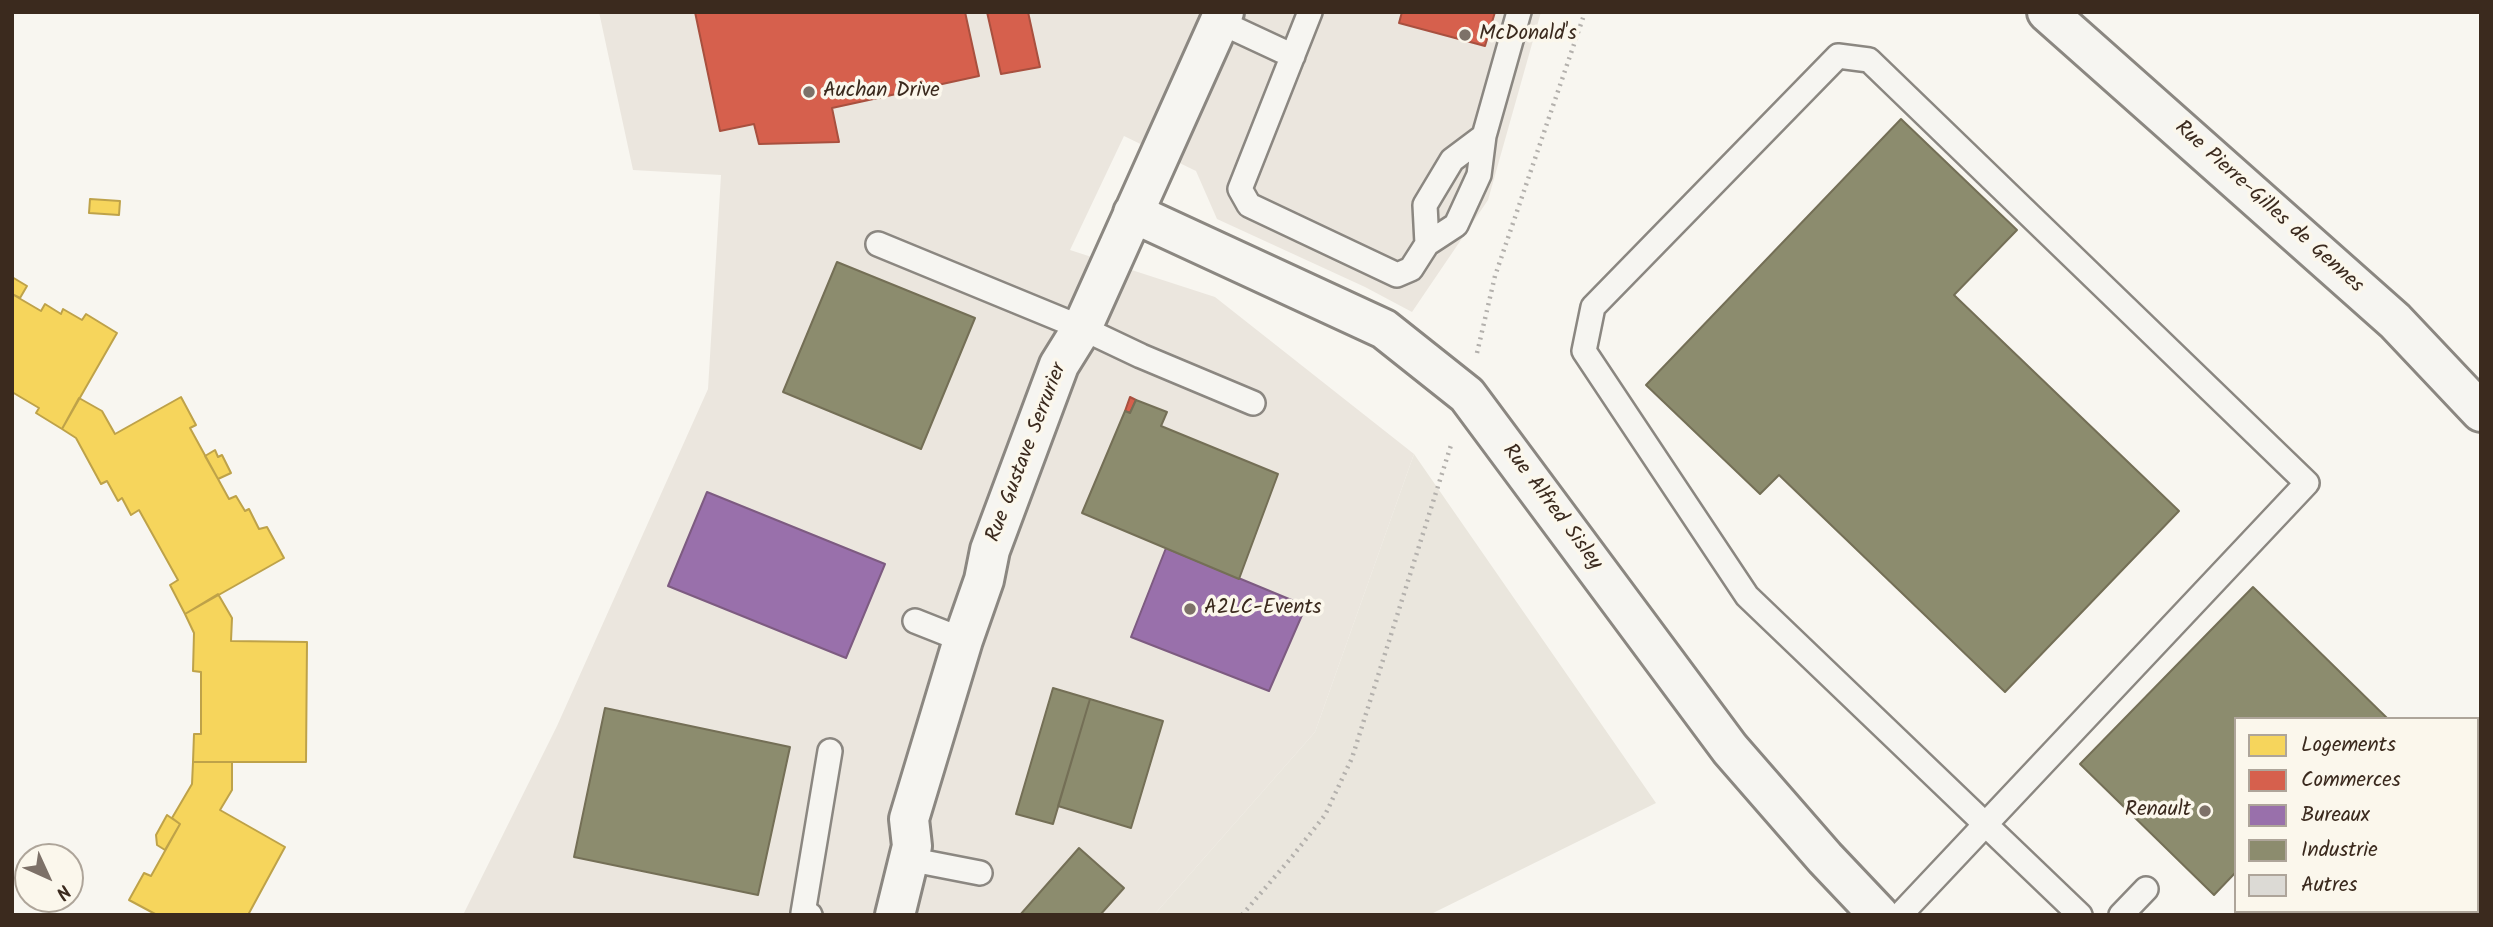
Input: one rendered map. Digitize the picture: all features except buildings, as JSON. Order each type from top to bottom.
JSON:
[{"type":"street","name":"Rue Pierre-Gilles de Gennes","points":[[2047,12],[2395,321],[2481,412]]},
{"type":"street","name":"Rue Gustave Serrurier","points":[[895,915],[912,846],[909,819],[984,580],[990,550],[1021,462],[1059,365],[1082,328],[1222,17]]},
{"type":"street","name":"Rue Alfred Sisley","points":[[1133,213],[1384,329],[1467,395],[1730,749],[1825,858],[1879,915]]},
{"type":"lane","points":[[1310,12],[1240,189],[1249,205],[1396,275],[1411,269],[1427,244],[1456,225],[1479,174],[1484,136],[1519,12]]},
{"type":"lane","points":[[1222,17],[1293,56]]},
{"type":"lane","points":[[1900,915],[1985,825],[2307,483],[1869,60],[1838,56],[1593,307],[1584,351],[1746,596],[1985,825],[2080,915]]},
{"type":"lane","points":[[1427,244],[1425,205],[1452,160],[1484,136]]},
{"type":"lane","points":[[878,244],[1082,328],[1253,403]]},
{"type":"lane","points":[[915,621],[963,640]]},
{"type":"lane","points":[[810,915],[803,913],[830,751]]},
{"type":"lane","points":[[908,859],[980,873]]},
{"type":"lane","points":[[2121,915],[2146,889]]},
{"type":"path","points":[[1242,915],[1325,815],[1352,758],[1467,395],[1495,276],[1586,12]]},
{"type":"shaded area","points":[[599,12],[1541,12],[1488,200],[1412,312],[1365,287],[1217,219],[1196,171],[1124,136],[1070,250],[1215,297],[1414,454],[1315,732],[1154,915],[463,915],[557,726],[708,389],[721,175],[633,170]]},
{"type":"shaded area","points":[[1414,454],[1656,803],[1429,915],[1154,915],[1315,732]]},
{"type":"place","name":"McDonald's","points":[[1465,35]]},
{"type":"place","name":"Auchan Drive","points":[[809,92]]},
{"type":"place","name":"A2LC-Events","points":[[1190,609]]},
{"type":"place","name":"Renault","points":[[2205,811]]}]
